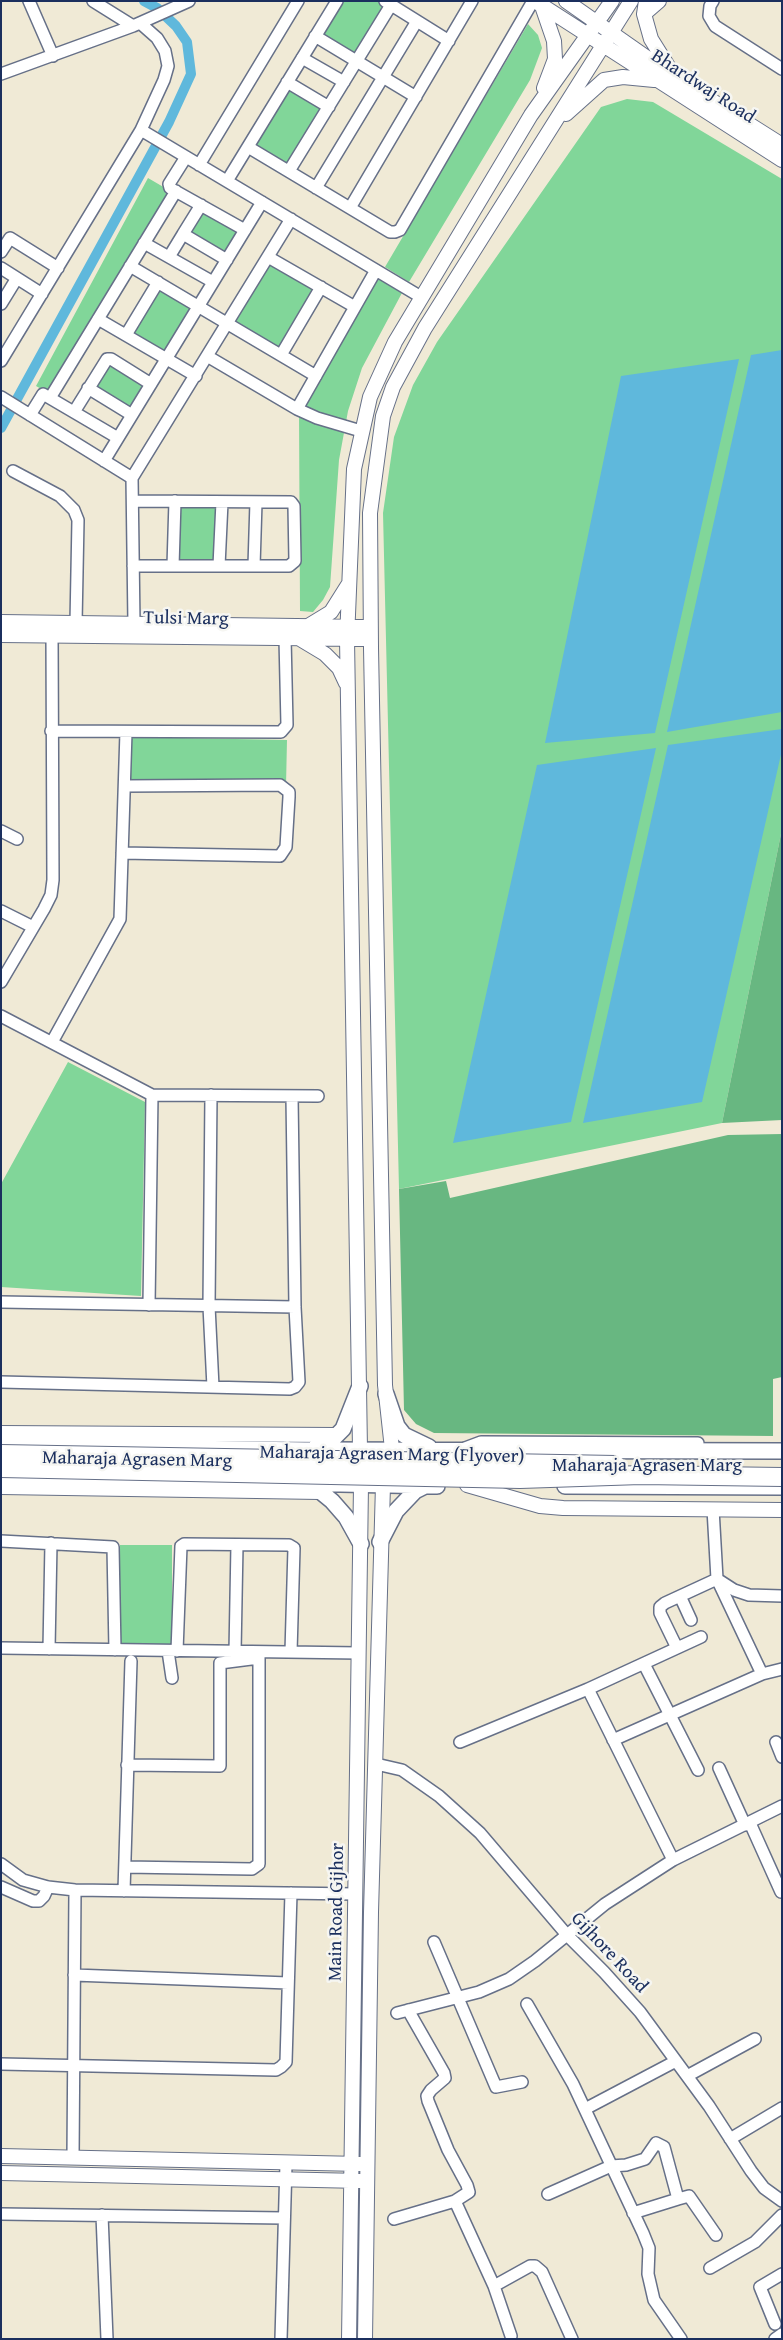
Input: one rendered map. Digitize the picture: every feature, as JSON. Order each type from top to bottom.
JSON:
[{"type":"main road","points":[[305,1450],[329,1443],[336,1435],[342,1428],[360,1386]]},
{"type":"main road","points":[[386,1394],[397,1426],[404,1435],[438,1450]]},
{"type":"main road","name":"Maharaja Agrasen Marg","points":[[1,1444],[305,1450],[782,1451]]},
{"type":"main road","points":[[122,1447],[123,1480]]},
{"type":"main road","points":[[716,1486],[718,1450]]},
{"type":"main road","name":"Maharaja Agrasen Marg (Flyover)","points":[[1,1454],[782,1467]]},
{"type":"main road","name":"Maharaja Agrasen Marg (Flyover)","points":[[1,1468],[520,1478],[641,1475],[782,1477]]},
{"type":"main road","name":"Maharaja Agrasen Marg","points":[[1,1477],[426,1486],[782,1487]]},
{"type":"main road","points":[[303,1484],[321,1492],[346,1517],[361,1544]]},
{"type":"main road","points":[[380,1542],[396,1511],[406,1499],[426,1486]]},
{"type":"street","points":[[1,361],[145,133],[168,66],[165,51],[158,38],[140,23],[93,1]]},
{"type":"street","points":[[1,74],[140,23],[189,1]]},
{"type":"street","points":[[199,165],[298,1]]},
{"type":"street","points":[[227,181],[336,1]]},
{"type":"street","points":[[350,208],[472,1]]},
{"type":"street","name":"Bhardwaj Road","points":[[566,1],[674,76],[782,145]]},
{"type":"street","points":[[360,1449],[347,633],[354,469],[370,396],[380,372],[421,297],[531,115],[612,1]]},
{"type":"street","points":[[392,1449],[386,1394],[370,633],[370,513],[383,416],[393,387],[425,328],[631,1]]},
{"type":"street","points":[[659,1],[645,8],[652,39],[674,76]]},
{"type":"street","points":[[713,1],[708,16],[715,26],[782,69]]},
{"type":"street","points":[[30,2],[53,56]]},
{"type":"street","points":[[289,171],[357,61],[388,3],[449,41]]},
{"type":"street","points":[[531,115],[550,76],[555,59],[554,41],[537,3]]},
{"type":"street","points":[[248,147],[390,232],[400,230],[537,3]]},
{"type":"street","name":"Bhardwaj Road","points":[[537,3],[782,160]]},
{"type":"street","points":[[316,188],[417,21]]},
{"type":"street","points":[[315,36],[416,97]]},
{"type":"street","points":[[302,58],[344,82]]},
{"type":"street","points":[[550,129],[604,80],[623,77],[660,81]]},
{"type":"street","points":[[287,82],[329,106]]},
{"type":"street","points":[[145,133],[421,297]]},
{"type":"street","points":[[186,157],[169,184],[170,188],[245,230]]},
{"type":"street","points":[[50,398],[176,191]]},
{"type":"street","points":[[104,461],[262,202]]},
{"type":"street","points":[[170,257],[201,205]]},
{"type":"street","points":[[134,624],[132,478],[291,220]]},
{"type":"street","points":[[183,234],[227,260]]},
{"type":"street","points":[[1,252],[10,238],[58,268]]},
{"type":"street","points":[[144,243],[213,282]]},
{"type":"street","points":[[268,257],[355,307]]},
{"type":"street","points":[[130,266],[316,376]]},
{"type":"street","points":[[1,268],[42,294]]},
{"type":"street","points":[[297,409],[376,270]]},
{"type":"street","points":[[1,304],[17,278]]},
{"type":"street","points":[[126,335],[158,282]]},
{"type":"street","points":[[281,355],[321,287]]},
{"type":"street","points":[[98,319],[196,376]]},
{"type":"street","points":[[207,356],[297,409],[323,420],[361,431]]},
{"type":"street","points":[[74,412],[107,359],[111,359],[151,384]]},
{"type":"street","points":[[88,388],[132,415]]},
{"type":"street","points":[[26,412],[43,394],[118,438]]},
{"type":"street","points":[[3,398],[132,478]]},
{"type":"street","points":[[13,471],[60,496],[74,510],[78,520],[76,623]]},
{"type":"street","points":[[133,501],[291,502],[294,506],[295,561],[288,566],[133,566]]},
{"type":"street","points":[[173,566],[175,501]]},
{"type":"street","points":[[219,566],[222,502]]},
{"type":"street","points":[[254,566],[256,502]]},
{"type":"street","points":[[308,626],[331,612],[349,584]]},
{"type":"street","name":"Tulsi Marg","points":[[1,622],[308,626],[347,633]]},
{"type":"street","name":"Tulsi Marg","points":[[1,635],[300,638],[347,633],[370,633]]},
{"type":"street","points":[[1,982],[50,895],[53,880],[52,635]]},
{"type":"street","points":[[51,731],[281,732],[287,725],[285,638]]},
{"type":"street","points":[[300,638],[325,654],[339,668],[348,688]]},
{"type":"street","points":[[52,1042],[120,919],[126,732]]},
{"type":"street","points":[[122,853],[280,856],[286,847],[289,797],[289,792],[280,785],[125,786]]},
{"type":"street","points":[[1,831],[17,840]]},
{"type":"street","points":[[1,911],[33,927]]},
{"type":"street","points":[[1,1016],[152,1095],[318,1096]]},
{"type":"street","points":[[148,1305],[152,1095]]},
{"type":"street","points":[[211,1095],[210,1306],[213,1387]]},
{"type":"street","points":[[1,1382],[290,1389],[295,1387],[299,1382],[295,1307],[292,1097]]},
{"type":"street","points":[[1,1302],[295,1307]]},
{"type":"street","points":[[1,1433],[336,1435]]},
{"type":"street","points":[[461,1450],[481,1442],[782,1444]]},
{"type":"street","name":"Main Road Gijhor","points":[[349,2339],[361,1485]]},
{"type":"street","name":"Main Road Gijhor","points":[[366,2339],[371,1912],[383,1485]]},
{"type":"street","points":[[467,1485],[540,1506],[782,1510]]},
{"type":"street","points":[[1,1487],[321,1492]]},
{"type":"street","points":[[713,1509],[717,1579],[762,1674]]},
{"type":"street","points":[[1,1541],[113,1547],[115,1650]]},
{"type":"street","points":[[49,1649],[51,1543]]},
{"type":"street","points":[[172,1678],[181,1546],[184,1544],[289,1545],[294,1548],[291,1652]]},
{"type":"street","points":[[234,1652],[237,1545]]},
{"type":"street","points":[[677,1648],[660,1613],[660,1607],[717,1579]]},
{"type":"street","points":[[717,1579],[734,1590],[749,1595],[782,1596]]},
{"type":"street","points":[[680,1596],[691,1620]]},
{"type":"street","points":[[460,1742],[644,1664],[701,1637]]},
{"type":"street","points":[[1,1648],[234,1652],[259,1655]]},
{"type":"street","points":[[127,1765],[220,1766],[220,1663],[259,1655],[291,1652],[359,1654]]},
{"type":"street","points":[[125,1867],[252,1869],[259,1864],[259,1655]]},
{"type":"street","points":[[124,1891],[131,1661]]},
{"type":"street","points":[[644,1664],[698,1770]]},
{"type":"street","points":[[613,1740],[670,1713],[762,1674],[782,1670]]},
{"type":"street","points":[[588,1688],[673,1860]]},
{"type":"street","points":[[776,1742],[782,1757]]},
{"type":"street","name":"Gijhore Road","points":[[376,1764],[402,1770],[439,1796],[466,1821],[528,1887],[567,1936],[604,1972],[640,2012],[687,2076],[764,2188],[782,2202]]},
{"type":"street","points":[[719,1768],[781,1892]]},
{"type":"street","points":[[394,2219],[456,2201],[468,2192],[468,2185],[448,2150],[427,2096],[445,2078],[444,2073],[403,2011],[479,1992],[509,1979],[567,1936],[605,1904],[673,1860],[782,1806]]},
{"type":"street","points":[[1,1864],[23,1880],[48,1887],[76,1890],[355,1894]]},
{"type":"street","points":[[1,1886],[38,1902],[44,1896],[48,1887]]},
{"type":"street","points":[[73,2158],[76,1890]]},
{"type":"street","points":[[1,2064],[276,2070],[286,2062],[290,1893]]},
{"type":"street","points":[[434,1942],[456,1998],[496,2087],[522,2082]]},
{"type":"street","points":[[74,1975],[288,1983]]},
{"type":"street","points":[[527,2004],[585,2109],[649,2248],[648,2274],[654,2300],[682,2339]]},
{"type":"street","points":[[687,2076],[755,2039]]},
{"type":"street","points":[[585,2109],[676,2061]]},
{"type":"street","points":[[730,2139],[782,2108]]},
{"type":"street","points":[[548,2194],[611,2166],[626,2165],[645,2159],[656,2143],[664,2146],[678,2199]]},
{"type":"street","points":[[1,2156],[73,2158],[285,2171],[367,2181]]},
{"type":"street","points":[[1,2173],[285,2171],[368,2164]]},
{"type":"street","points":[[281,2339],[285,2171]]},
{"type":"street","points":[[633,2213],[689,2196],[716,2235]]},
{"type":"street","points":[[456,2201],[494,2286],[511,2336]]},
{"type":"street","points":[[1,2214],[284,2218]]},
{"type":"street","points":[[102,2215],[106,2339]]},
{"type":"street","points":[[710,2268],[754,2242],[782,2215]]},
{"type":"street","points":[[494,2286],[530,2266],[535,2266],[542,2272],[572,2339]]},
{"type":"street","points":[[775,2339],[778,2329],[760,2287],[782,2274]]},
{"type":"green space","points":[[340,1],[377,1],[387,7],[357,56],[320,34]]},
{"type":"green space","points":[[528,24],[538,35],[542,48],[530,80],[409,282],[385,267]]},
{"type":"green space","points":[[288,85],[324,107],[289,166],[253,144]]},
{"type":"green space","points":[[627,99],[653,102],[782,179],[782,829],[722,1123],[399,1189],[383,513],[394,437],[413,385],[437,342],[601,107]]},
{"type":"green space","points":[[148,178],[172,192],[50,394],[36,386]]},
{"type":"green space","points":[[201,207],[242,231],[226,257],[186,233]]},
{"type":"green space","points":[[269,260],[318,289],[281,350],[233,321]]},
{"type":"green space","points":[[378,276],[403,291],[362,368],[348,411],[339,460],[330,587],[323,600],[313,612],[300,611],[299,411]]},
{"type":"green space","points":[[159,284],[196,306],[166,357],[129,335]]},
{"type":"green space","points":[[107,360],[148,385],[132,412],[91,388]]},
{"type":"green space","points":[[178,504],[217,505],[216,561],[177,560]]},
{"type":"green space","points":[[131,737],[287,740],[286,786],[130,783]]},
{"type":"green space","points":[[782,829],[782,1120],[722,1123]]},
{"type":"green space","points":[[68,1062],[145,1102],[141,1296],[1,1287],[1,1184]]},
{"type":"green space","points":[[782,1134],[782,1377],[773,1379],[773,1436],[434,1433],[416,1424],[404,1410],[399,1189],[446,1181],[450,1198],[728,1135]]},
{"type":"green space","points":[[120,1545],[172,1545],[172,1645],[120,1645]]},
{"type":"water","points":[[782,350],[782,712],[667,732],[751,355]]},
{"type":"water","points":[[739,359],[655,733],[545,743],[621,376]]},
{"type":"water","points":[[782,729],[782,750],[702,1102],[583,1123],[668,745]]},
{"type":"water","points":[[656,748],[571,1122],[453,1143],[537,765]]},
{"type":"waterway","points":[[1,428],[169,122],[191,74],[187,42],[176,26],[157,8],[144,1]]}]
